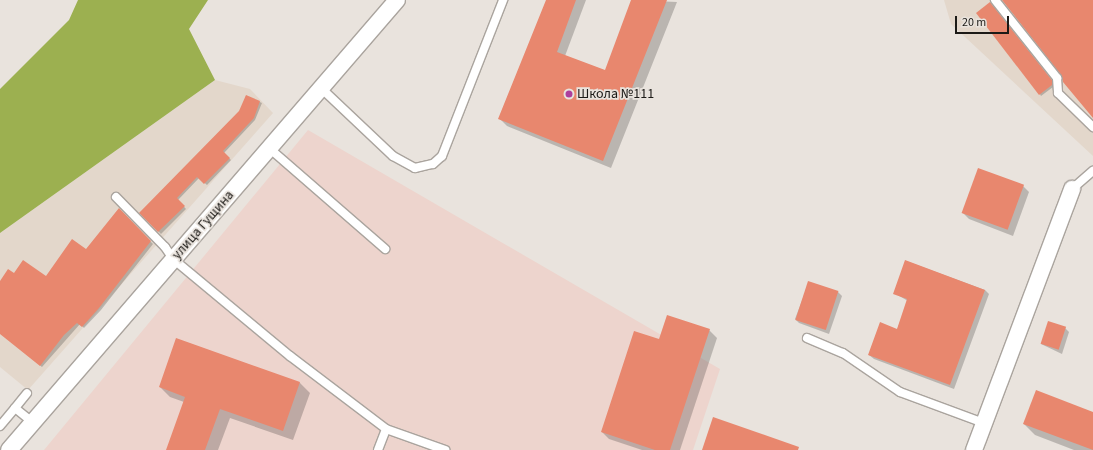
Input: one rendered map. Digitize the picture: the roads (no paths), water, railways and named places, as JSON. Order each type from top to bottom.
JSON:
[{"type":"street","name":"улица Гущина","points":[[10,450],[32,422],[397,0]]},
{"type":"street","points":[[974,450],[1072,189]]},
{"type":"lane","points":[[321,88],[393,156],[415,168],[434,164],[442,156],[503,0]]},
{"type":"lane","points":[[995,0],[1057,78],[1058,93],[1093,127]]},
{"type":"lane","points":[[269,148],[385,249]]},
{"type":"lane","points":[[1072,189],[1093,171]]},
{"type":"lane","points":[[116,197],[165,247],[173,260],[290,356],[386,429],[445,450]]},
{"type":"lane","points":[[807,338],[843,353],[900,392],[984,423]]},
{"type":"lane","points":[[0,426],[27,393]]},
{"type":"lane","points":[[15,408],[32,422]]},
{"type":"lane","points":[[378,450],[386,429]]},
{"type":"place","name":"Школа №111","points":[[569,94]]}]
